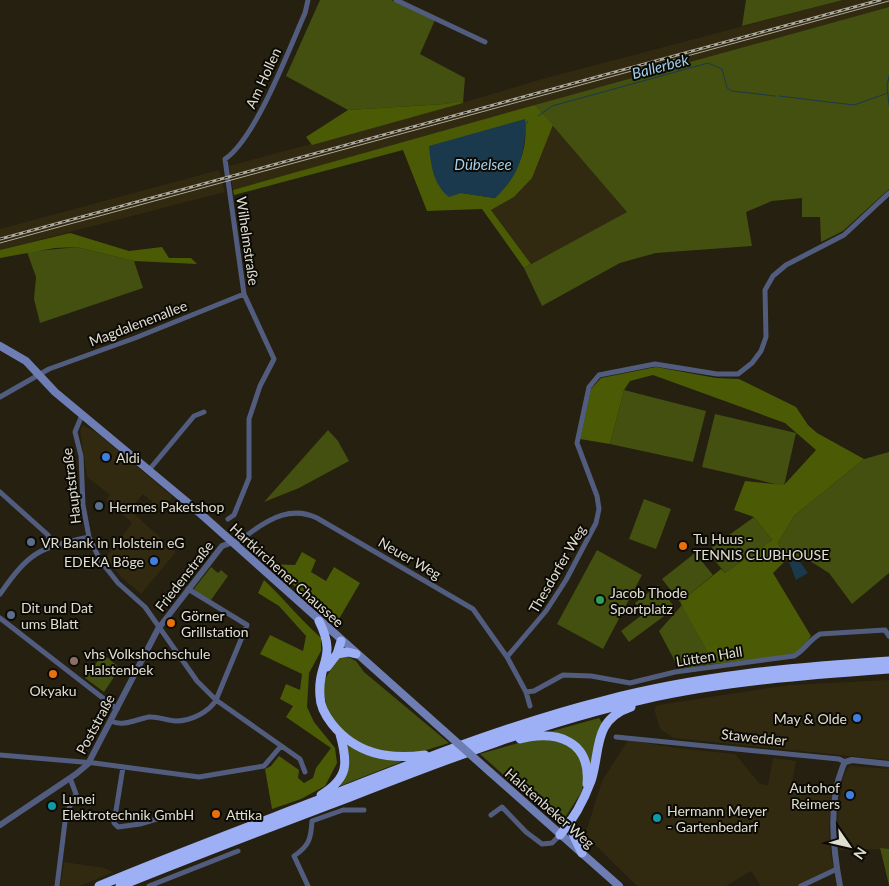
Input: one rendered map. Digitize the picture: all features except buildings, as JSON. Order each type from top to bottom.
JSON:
[{"type":"highway","points":[[319,621],[333,652]]},
{"type":"highway","points":[[342,641],[333,652],[323,674],[320,688],[320,703],[340,734],[361,749],[388,757],[406,758],[443,752]]},
{"type":"highway","points":[[333,652],[356,654]]},
{"type":"highway","points":[[99,886],[443,752],[543,718],[643,691],[753,673],[889,661]]},
{"type":"highway","points":[[120,886],[485,746],[569,719],[673,694],[747,682],[889,669]]},
{"type":"highway","points":[[560,835],[571,820],[586,792],[594,772],[600,736],[608,722],[622,710],[673,694]]},
{"type":"highway","points":[[299,808],[328,791],[341,778],[346,761],[340,734]]},
{"type":"highway","points":[[485,746],[541,735],[564,739],[575,747],[586,763],[586,792]]},
{"type":"highway","points":[[571,820],[573,834],[582,853]]},
{"type":"main road","name":"Hartkirchener Chaussee","points":[[0,346],[22,358],[37,376],[232,542],[464,749]]},
{"type":"main road","name":"Halstenbeker Weg","points":[[464,749],[619,886]]},
{"type":"street","name":"Am Hollen","points":[[225,159],[236,149],[255,122],[305,13],[308,0]]},
{"type":"street","points":[[396,0],[485,42]]},
{"type":"street","name":"Wilhelmstraße","points":[[225,159],[244,294],[274,359],[260,386],[249,419],[249,478],[236,510],[228,519]]},
{"type":"street","name":"Thesdorfer Weg","points":[[507,657],[546,611],[566,580],[596,523],[599,509],[597,496],[577,443],[589,387],[599,376],[655,364],[717,374],[738,374],[752,363],[761,351],[766,337],[765,290],[773,276],[786,265],[844,235],[889,193]]},
{"type":"street","name":"Magdalenenallee","points":[[0,397],[37,376],[244,294]]},
{"type":"street","points":[[149,470],[194,416],[204,412]]},
{"type":"street","name":"Hauptstraße","points":[[82,415],[75,432],[81,456],[83,505],[89,537],[107,570],[145,607],[158,629],[168,638],[191,675],[216,700],[300,759],[305,772]]},
{"type":"street","points":[[0,492],[48,535],[51,546]]},
{"type":"street","name":"Neuer Weg","points":[[232,542],[242,540],[277,516],[296,512],[311,515],[464,602],[478,614],[507,657],[526,692],[530,706]]},
{"type":"street","points":[[0,594],[22,564],[51,546],[89,537]]},
{"type":"street","name":"Friedenstraße","points":[[158,629],[222,546],[232,542]]},
{"type":"street","points":[[111,721],[120,723],[152,717],[177,721],[203,713],[216,700],[248,624],[208,603],[188,589]]},
{"type":"street","points":[[0,618],[117,709]]},
{"type":"street","name":"Poststraße","points":[[0,825],[70,778],[88,762],[158,629]]},
{"type":"street","name":"Lütten Hall","points":[[526,692],[534,692],[563,675],[591,676],[630,683],[684,671],[794,656],[803,652],[812,638],[820,634],[885,630],[889,636]]},
{"type":"street","name":"Stawedder","points":[[616,737],[839,759],[845,762],[852,760],[889,764]]},
{"type":"street","points":[[0,755],[88,762],[199,777],[258,768],[268,763],[281,746]]},
{"type":"street","points":[[840,886],[837,869],[834,814],[838,785],[845,762]]},
{"type":"street","points":[[123,767],[114,823],[118,827],[160,818]]},
{"type":"street","points":[[57,886],[66,814],[76,794],[70,778]]},
{"type":"street","points":[[492,815],[502,807],[535,840],[542,844],[552,843],[560,835]]},
{"type":"street","points":[[308,886],[294,856],[306,848],[310,841],[312,821],[343,810],[364,810]]},
{"type":"street","points":[[149,886],[238,851]]},
{"type":"street","points":[[801,886],[837,869]]},
{"type":"shaded area","points":[[843,0],[889,0],[889,7],[233,190],[229,166],[445,108],[546,78]]},
{"type":"shaded area","points":[[553,125],[628,212],[531,264],[491,210],[514,197],[532,178]]},
{"type":"shaded area","points":[[219,170],[225,192],[0,250],[0,229]]},
{"type":"shaded area","points":[[83,425],[97,433],[173,497],[162,510],[143,494],[130,510],[176,552],[141,594],[121,577],[106,557],[132,523],[106,500],[110,495],[87,477],[80,430]]},
{"type":"shaded area","points":[[889,680],[889,760],[673,738],[660,729],[654,709],[658,705],[789,685]]},
{"type":"shaded area","points":[[628,740],[676,748],[735,754],[760,784],[768,785],[773,758],[796,761],[791,789],[832,795],[829,826],[831,856],[835,872],[807,886],[761,886],[751,871],[726,886],[637,886],[585,835],[602,781]]},
{"type":"shaded area","points":[[849,766],[889,769],[889,849],[840,850],[838,814],[843,778]]},
{"type":"shaded area","points":[[64,862],[104,868],[113,872],[80,886],[60,886]]},
{"type":"green space","points":[[320,0],[391,0],[435,20],[420,54],[465,78],[463,103],[459,101],[445,104],[348,110],[286,76]]},
{"type":"green space","points":[[746,0],[843,0],[742,26]]},
{"type":"green space","points":[[889,7],[889,189],[843,231],[821,242],[820,217],[802,217],[802,198],[772,201],[746,212],[752,246],[656,253],[620,263],[542,306],[524,268],[627,212],[535,105]]},
{"type":"green space","points":[[459,101],[463,103],[312,145],[306,137],[348,110],[445,104]]},
{"type":"green space","points":[[535,105],[553,125],[532,178],[514,197],[491,210],[531,264],[524,268],[482,209],[427,211],[403,150],[234,195],[233,190]],"holes":[[[525,119],[525,144],[519,162],[495,198],[461,193]]]},
{"type":"green space","points":[[70,233],[129,251],[162,247],[169,258],[191,258],[197,264],[134,261],[77,247],[55,248],[0,258],[0,250]]},
{"type":"green space","points":[[77,247],[134,261],[143,288],[40,323],[34,299],[36,277],[27,252]]},
{"type":"green space","points":[[656,367],[716,378],[739,379],[796,407],[808,425],[817,433],[864,459],[794,516],[778,543],[786,560],[773,573],[811,636],[801,651],[793,655],[714,664],[680,602],[721,569],[725,573],[772,540],[754,517],[734,510],[745,481],[784,485],[816,450],[785,423],[653,375],[630,381],[624,390],[610,444],[580,439],[591,389],[601,378]]},
{"type":"green space","points":[[624,390],[706,411],[693,462],[610,444]]},
{"type":"green space","points":[[715,414],[796,433],[784,486],[702,467]]},
{"type":"green space","points":[[328,430],[338,441],[349,461],[299,488],[264,502]]},
{"type":"green space","points":[[889,452],[889,573],[852,604],[829,573],[802,556],[786,560],[778,543],[794,516],[864,459]]},
{"type":"green space","points":[[644,499],[671,509],[656,549],[629,539]]},
{"type":"green space","points":[[754,517],[772,540],[725,573],[707,551]]},
{"type":"green space","name":"Jacob Thode Sportplatz","points":[[597,550],[642,575],[603,649],[557,624]]},
{"type":"green space","points":[[302,552],[316,560],[311,572],[326,581],[334,567],[360,583],[336,624],[270,564],[295,565]]},
{"type":"green space","points":[[695,553],[713,575],[680,602],[662,579]]},
{"type":"green space","points":[[211,567],[218,573],[221,570],[228,576],[211,600],[193,590]]},
{"type":"green space","points":[[264,580],[321,638],[321,651],[309,673],[307,707],[314,722],[335,748],[337,763],[325,786],[301,799],[272,809],[265,769],[271,766],[279,756],[299,770],[298,778],[304,783],[313,778],[316,768],[331,748],[286,717],[293,706],[280,699],[286,684],[300,690],[302,674],[260,654],[270,635],[303,651],[306,636],[279,606],[258,593]]},
{"type":"green space","points":[[658,585],[675,608],[629,642],[621,631],[643,614],[635,603]]},
{"type":"green space","points":[[682,605],[714,664],[679,669],[659,631]]},
{"type":"green space","points":[[103,654],[120,668],[104,692],[85,678]]},
{"type":"green space","points":[[345,655],[356,661],[364,672],[449,743],[414,754],[368,749],[344,733],[328,712],[323,690],[325,679],[338,657]]},
{"type":"green space","points":[[599,718],[603,724],[592,773],[582,750],[545,733]]},
{"type":"green space","points":[[548,739],[568,745],[580,756],[585,779],[581,793],[560,825],[480,754],[518,743]]},
{"type":"green space","points":[[345,743],[401,760],[401,762],[340,786]]},
{"type":"green space","points":[[880,848],[889,849],[889,885]]},
{"type":"water","name":"Dübelsee","points":[[525,119],[525,141],[520,162],[510,181],[495,198],[461,193],[449,197],[444,192],[434,174],[429,146]]},
{"type":"water","points":[[798,559],[808,573],[796,580],[789,562]]},
{"type":"waterway","name":"Ballerbek","points":[[538,116],[552,106],[708,63],[722,69],[727,88],[732,91],[775,96]]},
{"type":"waterway","name":"Ballerbek","points":[[889,76],[887,86],[889,105]]},
{"type":"waterway","name":"Ballerbek","points":[[779,96],[854,105],[888,93]]},
{"type":"waterway","name":"Ballerbek","points":[[525,125],[528,121]]},
{"type":"tram line","points":[[0,243],[889,1]]},
{"type":"railway","points":[[0,239],[880,0]]},
{"type":"place","name":"Aldi","points":[[106,457]]},
{"type":"place","name":"Hermes Paketshop","points":[[99,506]]},
{"type":"place","name":"VR Bank in Holstein eG","points":[[31,542]]},
{"type":"place","name":"Tu Huus - TENNIS CLUBHOUSE","points":[[683,546]]},
{"type":"place","name":"EDEKA Böge","points":[[154,561]]},
{"type":"place","name":"Jacob Thode Sportplatz","points":[[600,600]]},
{"type":"place","name":"Dit und Dat ums Blatt","points":[[11,615]]},
{"type":"place","name":"Görner Grillstation","points":[[171,623]]},
{"type":"place","name":"vhs Volkshochschule Halstenbek","points":[[74,661]]},
{"type":"place","name":"Okyaku","points":[[53,674]]},
{"type":"place","name":"May & Olde","points":[[857,718]]},
{"type":"place","name":"Autohof Reimers","points":[[850,795]]},
{"type":"place","name":"Lunei Elektrotechnik GmbH","points":[[52,806]]},
{"type":"place","name":"Attika","points":[[216,814]]},
{"type":"place","name":"Hermann Meyer - Gartenbedarf","points":[[657,818]]}]
